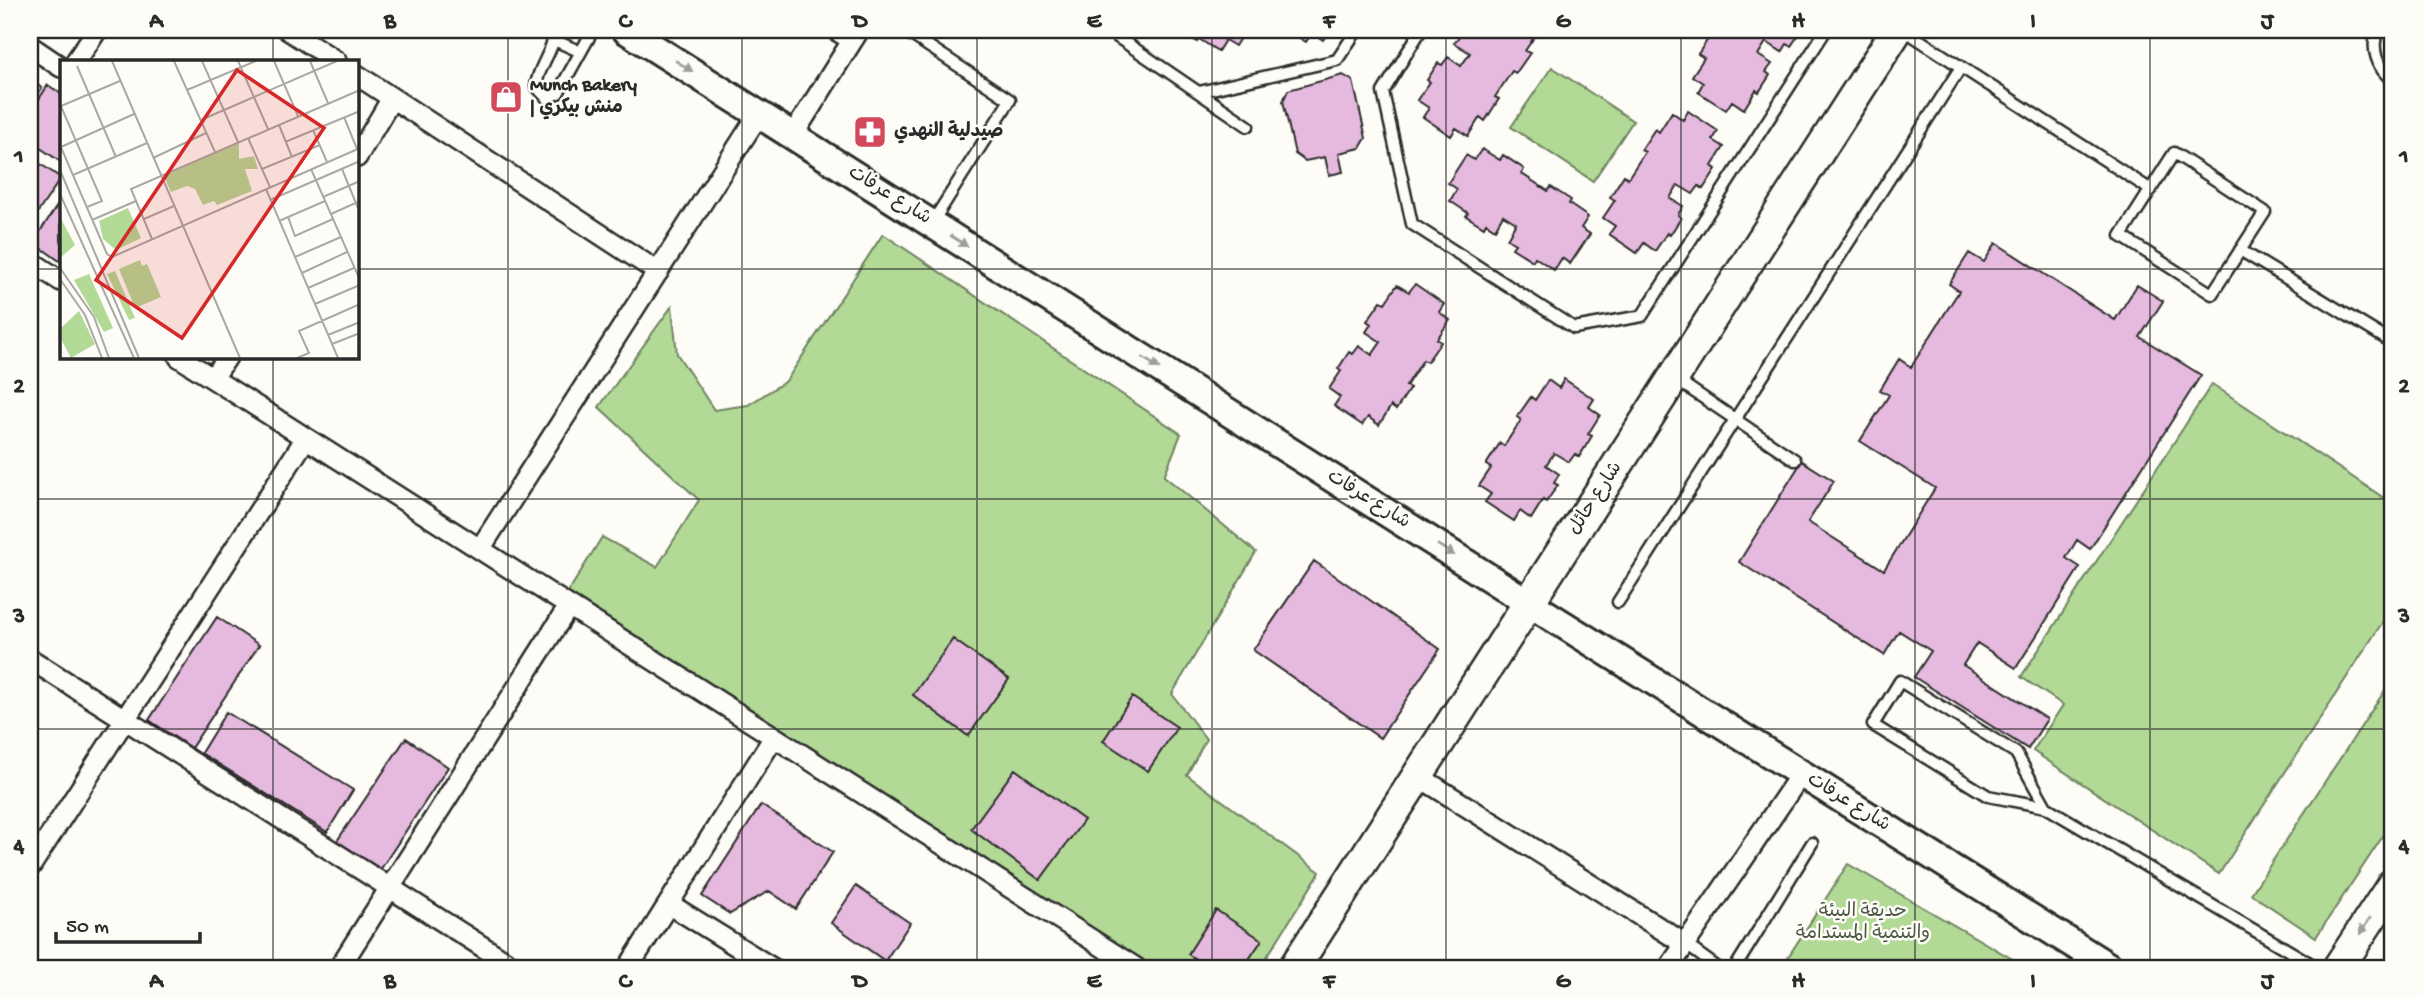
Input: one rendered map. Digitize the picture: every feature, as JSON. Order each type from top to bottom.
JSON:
[{"type":"main road","name":"شارع حائل","points":[[1294,968],[1894,35]]},
{"type":"main road","points":[[2338,968],[2393,884]]},
{"type":"street","points":[[77,60],[97,30]]},
{"type":"street","points":[[288,30],[334,60]]},
{"type":"street","name":"شارع عرفات","points":[[626,30],[1529,603],[2111,968]]},
{"type":"street","points":[[793,135],[849,33]]},
{"type":"street","points":[[30,46],[60,65]]},
{"type":"street","points":[[359,76],[658,272]]},
{"type":"street","points":[[359,154],[392,98]]},
{"type":"street","points":[[480,549],[759,114]]},
{"type":"street","points":[[33,270],[60,282]]},
{"type":"street","points":[[182,359],[1136,968]]},
{"type":"street","points":[[213,378],[226,359]]},
{"type":"street","points":[[30,867],[306,438]]},
{"type":"street","points":[[339,968],[569,606]]},
{"type":"street","points":[[30,659],[516,968]]},
{"type":"street","points":[[628,968],[774,737]]},
{"type":"street","points":[[1669,968],[1801,774]]},
{"type":"street","points":[[1418,776],[1685,944]]},
{"type":"street","points":[[668,904],[772,968]]},
{"type":"lane","points":[[580,52],[555,35],[536,79],[536,86],[547,98],[558,93],[593,30]]},
{"type":"lane","points":[[904,30],[1010,100],[932,224]]},
{"type":"lane","points":[[1107,30],[1248,126]]},
{"type":"lane","points":[[1199,92],[1336,60],[1357,30]]},
{"type":"lane","points":[[1421,30],[1382,92],[1412,224],[1574,328],[1642,316],[1826,30]]},
{"type":"lane","points":[[2379,30],[2375,36],[2377,61],[2393,80]]},
{"type":"lane","points":[[1894,35],[1961,67],[2151,190]]},
{"type":"lane","points":[[1618,602],[1961,67]]},
{"type":"lane","points":[[2174,153],[2265,212],[2211,294],[2121,236],[2151,190],[2174,153]]},
{"type":"lane","points":[[2240,250],[2393,343]]},
{"type":"lane","points":[[1673,378],[1795,460]]},
{"type":"lane","points":[[2046,807],[2016,753],[1900,681],[1873,725],[1988,796],[2046,807],[2318,968]]},
{"type":"lane","points":[[1735,968],[1812,844]]},
{"type":"lane","points":[[1685,944],[1718,968]]},
{"type":"green space","points":[[1552,67],[1633,121],[1593,181],[1511,127]]},
{"type":"green space","points":[[883,234],[1181,434],[1164,476],[1256,552],[1172,694],[1206,739],[1187,775],[1320,872],[1260,968],[1153,968],[562,602],[602,537],[657,567],[699,500],[599,407],[672,306],[677,354],[714,410],[748,405],[786,381]]},
{"type":"green space","points":[[2212,384],[2393,504],[2393,606],[2219,874],[2033,751],[2063,705],[2021,677]]},
{"type":"green space","points":[[2393,678],[2393,821],[2316,937],[2251,894]]},
{"type":"green space","name":"حديقة البيئة والتنمية المستدامة","points":[[1848,864],[2028,968],[1781,968]]},
{"type":"building","points":[[1181,30],[1245,30],[1235,46],[1225,40],[1218,51],[1199,39],[1197,42]]},
{"type":"building","points":[[1287,30],[1330,30],[1323,40],[1312,33],[1306,42]]},
{"type":"building","points":[[1720,30],[1802,30],[1791,46],[1787,44],[1782,52],[1766,42],[1758,55],[1772,64],[1766,72],[1770,75],[1744,109],[1732,101],[1726,110],[1698,92],[1703,83],[1692,76],[1704,58],[1698,54],[1712,33],[1716,36]]},
{"type":"building","points":[[1538,31],[1525,51],[1530,53],[1516,73],[1512,71],[1495,97],[1499,99],[1485,121],[1480,117],[1468,136],[1456,128],[1451,136],[1423,117],[1429,108],[1417,100],[1430,82],[1427,80],[1438,63],[1442,65],[1448,57],[1461,66],[1470,53],[1454,43],[1460,35],[1456,32]]},
{"type":"building","points":[[1343,75],[1353,81],[1366,138],[1360,148],[1339,153],[1343,172],[1329,175],[1325,157],[1305,161],[1295,154],[1283,101],[1288,90]]},
{"type":"building","points":[[30,80],[42,88],[30,106]]},
{"type":"building","points":[[48,85],[60,93],[60,161],[30,141],[30,113]]},
{"type":"building","points":[[1688,111],[1718,131],[1713,140],[1724,147],[1712,166],[1716,169],[1703,189],[1699,186],[1693,194],[1678,185],[1670,198],[1683,206],[1678,215],[1681,218],[1670,235],[1667,233],[1655,251],[1644,243],[1637,253],[1609,234],[1615,226],[1603,218],[1615,200],[1610,197],[1624,175],[1628,178],[1645,152],[1641,150],[1655,129],[1659,132],[1672,112],[1683,120]]},
{"type":"building","points":[[1482,149],[1500,160],[1503,155],[1524,169],[1522,174],[1548,191],[1551,187],[1571,200],[1569,204],[1588,217],[1581,228],[1590,234],[1570,264],[1562,258],[1554,270],[1535,257],[1533,261],[1512,248],[1515,244],[1507,239],[1516,223],[1503,215],[1495,229],[1486,223],[1484,227],[1466,216],[1468,213],[1450,201],[1457,189],[1448,183],[1466,155],[1474,160]]},
{"type":"building","points":[[30,157],[60,179],[30,224]]},
{"type":"building","points":[[60,202],[60,261],[33,242]]},
{"type":"building","points":[[1996,243],[2115,320],[2137,285],[2163,301],[2140,337],[2201,375],[2090,549],[2077,540],[2066,558],[2080,567],[2016,668],[1977,643],[1963,665],[2047,719],[2028,749],[1914,677],[1931,651],[1899,631],[1884,655],[1739,562],[1802,461],[1834,481],[1808,522],[1884,570],[1935,488],[1860,441],[1889,395],[1880,390],[1899,359],[1911,367],[1959,291],[1949,284],[1969,253],[1984,262]]},
{"type":"building","points":[[1415,284],[1444,304],[1439,312],[1450,320],[1437,339],[1441,342],[1427,362],[1423,360],[1406,386],[1410,388],[1396,410],[1391,406],[1379,425],[1368,417],[1362,425],[1334,406],[1340,397],[1329,389],[1349,352],[1353,354],[1359,346],[1372,355],[1381,342],[1366,332],[1371,324],[1367,321],[1381,301],[1385,303],[1397,285],[1409,292]]},
{"type":"building","points":[[1564,379],[1594,399],[1589,407],[1600,415],[1588,434],[1592,436],[1579,457],[1575,454],[1569,462],[1554,453],[1546,465],[1559,474],[1554,483],[1558,485],[1546,502],[1543,500],[1531,519],[1520,511],[1514,521],[1485,502],[1491,494],[1479,486],[1491,468],[1486,465],[1500,443],[1504,446],[1521,420],[1517,417],[1531,397],[1535,400],[1548,380],[1559,388]]},
{"type":"building","points":[[1314,561],[1440,649],[1380,738],[1253,650]]},
{"type":"building","points":[[217,617],[259,645],[191,748],[149,720]]},
{"type":"building","points":[[953,639],[1009,679],[968,736],[913,695]]},
{"type":"building","points":[[1132,697],[1177,727],[1148,771],[1103,741]]},
{"type":"building","points":[[226,712],[353,790],[327,832],[201,753]]},
{"type":"building","points":[[406,738],[448,767],[380,870],[337,841]]},
{"type":"building","points":[[1015,769],[1084,820],[1040,880],[971,829]]},
{"type":"building","points":[[761,805],[833,852],[796,909],[769,891],[730,914],[702,896]]},
{"type":"building","points":[[856,886],[910,923],[885,961],[831,923]]},
{"type":"building","points":[[1216,910],[1262,940],[1243,968],[1209,968],[1188,954]]},
{"type":"place","name":"Munch Bakery | منش بيكري","points":[[506,97]]},
{"type":"place","name":"صيدلية النهدي","points":[[870,132]]}]
